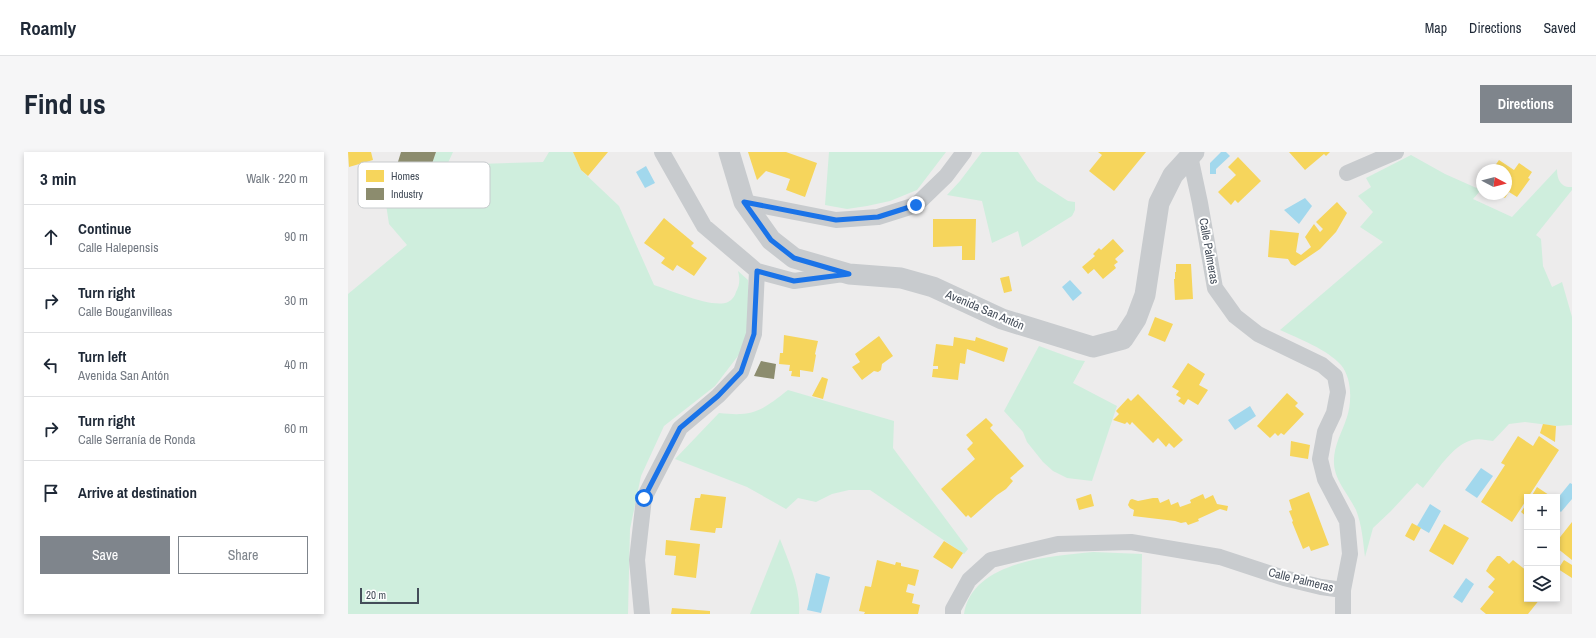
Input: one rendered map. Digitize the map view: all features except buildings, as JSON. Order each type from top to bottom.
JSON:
[{"type":"street","points":[[662,152],[704,226],[757,271],[794,281],[849,274]]},
{"type":"street","name":"Avenida San Antón","points":[[729,152],[744,202],[771,240],[794,258],[849,274],[902,278],[933,287],[1002,319],[1093,347],[1123,340],[1136,319],[1145,295],[1159,203],[1173,175],[1192,154]]},
{"type":"street","points":[[744,202],[836,220],[878,217],[916,205],[946,176],[964,152]]},
{"type":"street","points":[[1347,173],[1396,152]]},
{"type":"street","name":"Calle Palmeras","points":[[953,614],[953,610],[969,580],[991,560],[1058,544],[1131,542],[1220,557],[1292,580],[1321,587],[1343,590],[1350,554],[1347,521],[1325,479],[1320,459],[1325,432],[1334,413],[1338,392],[1335,376],[1322,365],[1258,334],[1235,316],[1215,288],[1192,154]]},
{"type":"street","points":[[642,614],[637,560],[644,498],[680,428],[718,396],[741,372],[754,334],[757,271]]},
{"type":"street","points":[[1343,590],[1343,614]]},
{"type":"green space","points":[[436,152],[453,152],[448,162],[433,162]]},
{"type":"green space","points":[[549,152],[573,152],[581,170],[619,206],[654,285],[702,301],[721,303],[728,302],[735,295],[739,282],[738,271],[748,280],[750,308],[748,331],[741,352],[715,386],[664,426],[641,476],[630,529],[628,614],[348,614],[348,294],[407,245],[389,224],[387,208],[490,208],[490,164],[543,162]]},
{"type":"green space","points":[[829,152],[946,152],[917,190],[890,201],[847,209],[825,205]]},
{"type":"green space","points":[[982,152],[1018,152],[1037,181],[1068,201],[1075,202],[1075,210],[1072,216],[1022,247],[1018,231],[992,243],[982,201],[947,195],[960,181]]},
{"type":"green space","points":[[1411,155],[1445,174],[1476,188],[1476,196],[1473,199],[1512,217],[1557,169],[1560,182],[1565,186],[1572,187],[1572,190],[1536,235],[1541,239],[1543,266],[1552,287],[1562,282],[1572,317],[1572,425],[1556,426],[1525,422],[1509,424],[1493,441],[1477,439],[1465,443],[1451,453],[1423,488],[1417,483],[1373,528],[1365,557],[1360,521],[1353,504],[1337,476],[1334,464],[1336,445],[1347,417],[1350,404],[1349,383],[1345,370],[1329,354],[1280,330],[1383,242],[1360,227],[1373,212],[1358,196],[1371,187],[1366,178]]},
{"type":"green space","points":[[1039,346],[1077,360],[1085,361],[1073,383],[1117,406],[1092,481],[1067,478],[1053,471],[1043,462],[1027,442],[1023,432],[1004,411]]},
{"type":"green space","points":[[788,390],[894,421],[893,448],[968,549],[964,554],[870,490],[849,490],[832,494],[816,502],[798,498],[786,509],[747,487],[675,459],[719,413],[741,414],[756,411],[764,408]]},
{"type":"green space","points":[[780,539],[796,585],[799,614],[750,614]]},
{"type":"green space","points":[[1093,552],[1142,554],[1141,614],[964,614],[970,596],[982,583],[997,572],[1036,559]]},
{"type":"water","points":[[1221,152],[1226,152],[1230,156],[1216,169],[1216,174],[1210,174],[1210,163]]},
{"type":"water","points":[[646,166],[655,183],[645,188],[636,172]]},
{"type":"water","points":[[1305,198],[1312,206],[1299,224],[1284,210]]},
{"type":"water","points":[[1070,280],[1082,293],[1073,301],[1062,287]]},
{"type":"water","points":[[1250,406],[1256,416],[1235,430],[1228,420]]},
{"type":"water","points":[[1481,468],[1493,476],[1477,498],[1465,490]]},
{"type":"water","points":[[1570,483],[1572,484],[1572,499],[1561,512],[1560,511],[1560,495]]},
{"type":"water","points":[[1430,504],[1441,511],[1429,533],[1417,526]]},
{"type":"water","points":[[816,573],[830,577],[821,613],[807,610]]},
{"type":"water","points":[[1466,578],[1474,584],[1462,603],[1453,597]]},
{"type":"route","points":[[644,498],[680,428],[718,396],[741,372],[754,334],[757,271],[794,281],[849,274],[794,258],[771,240],[744,202],[836,220],[878,217],[916,205]]}]
